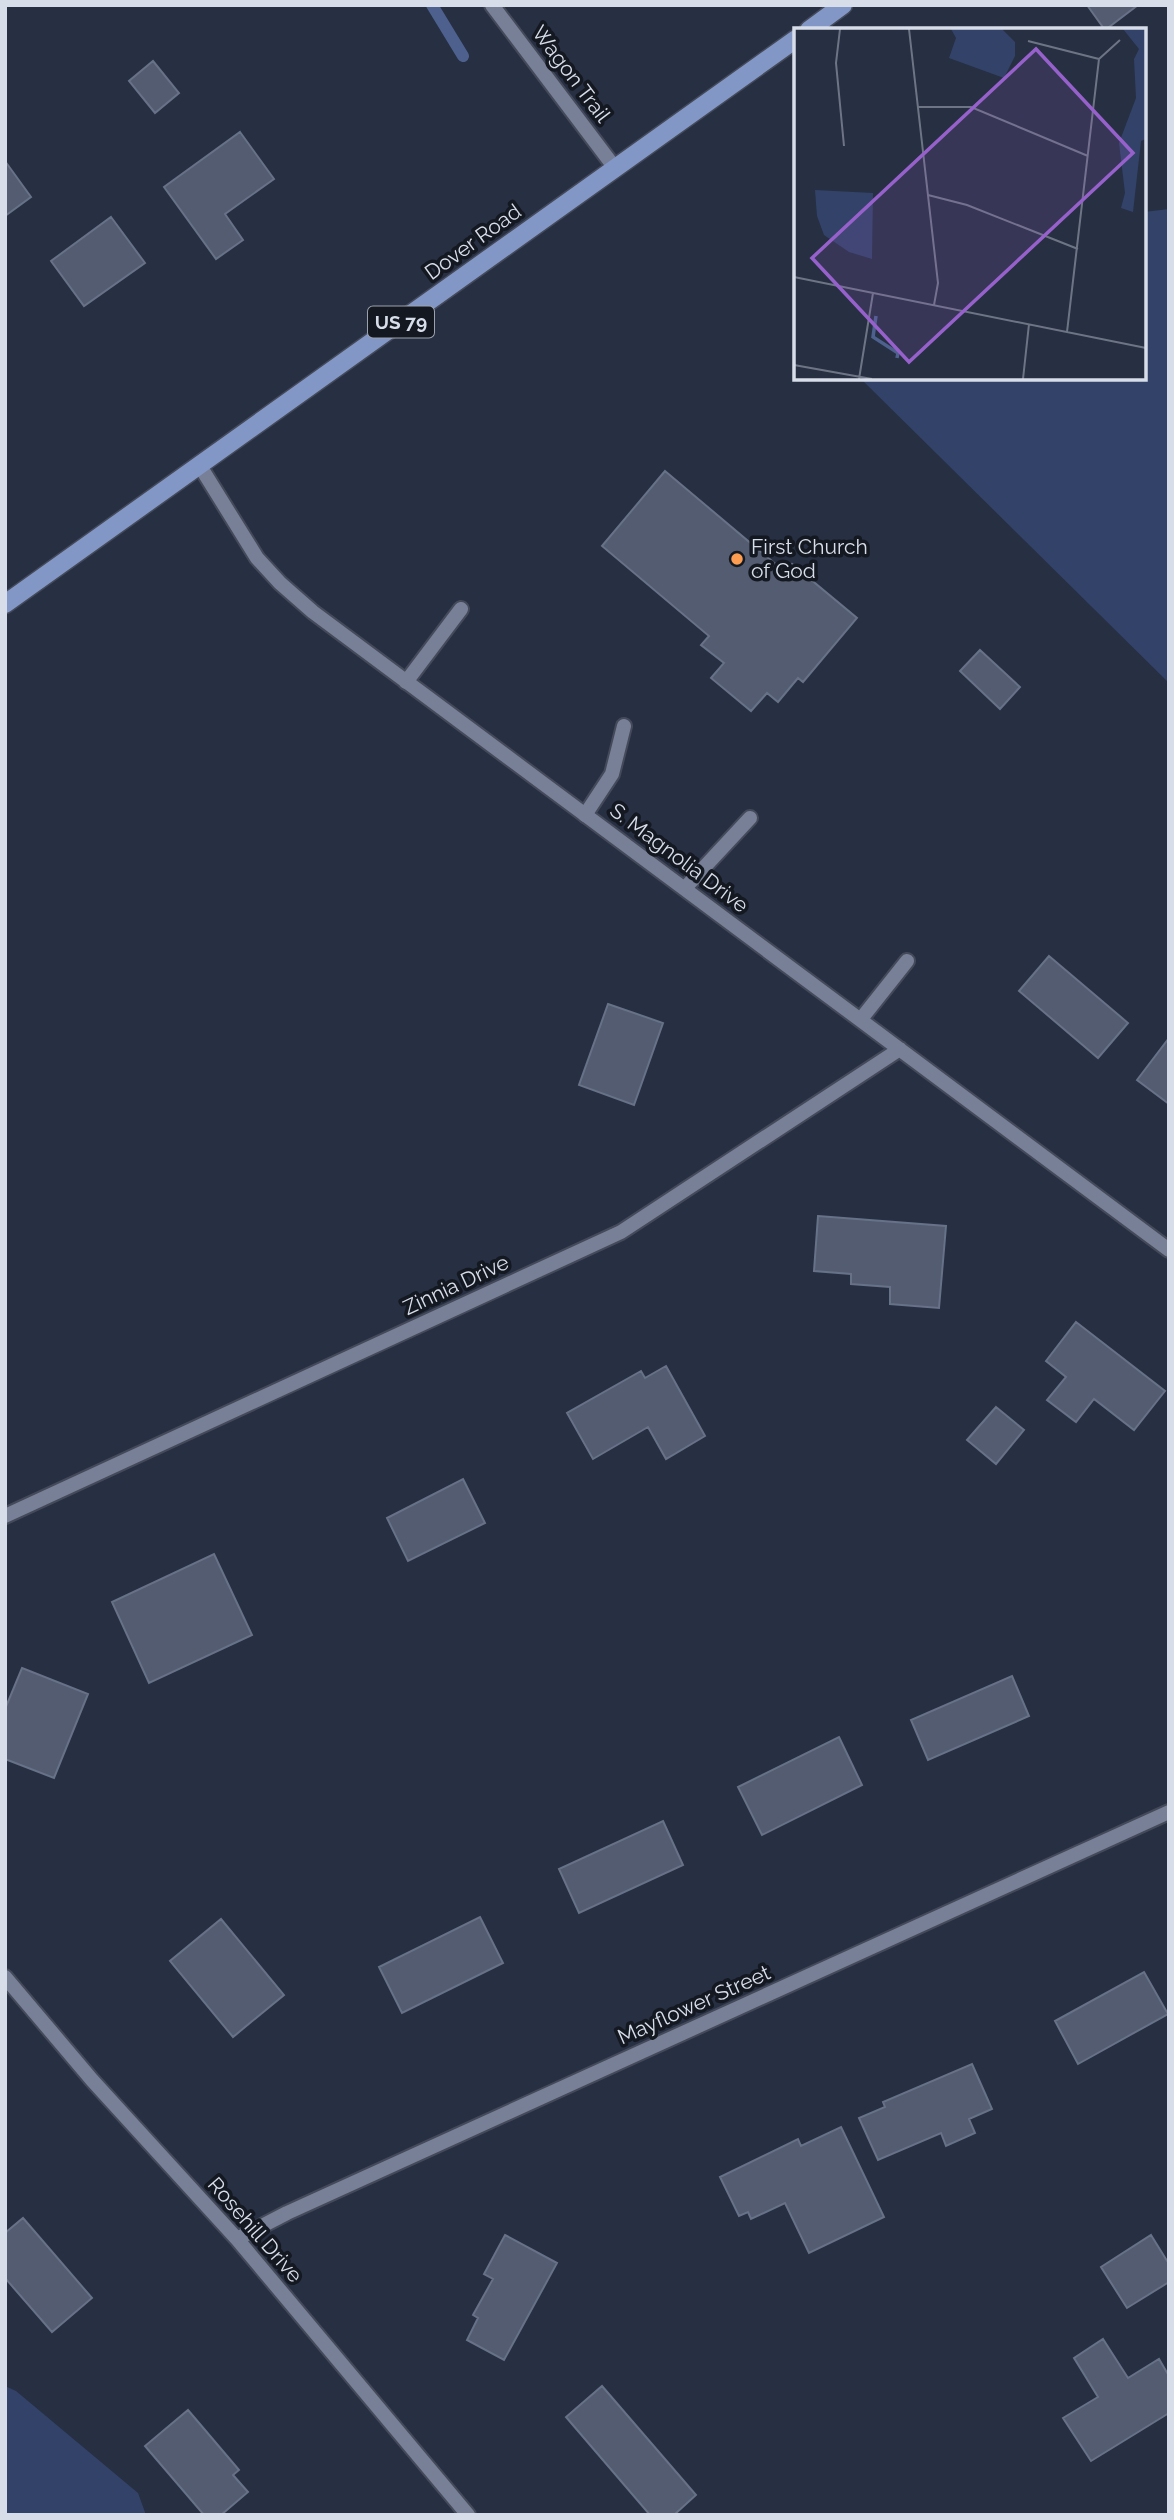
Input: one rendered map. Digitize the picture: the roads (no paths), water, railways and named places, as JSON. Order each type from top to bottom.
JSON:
[{"type":"main road","points":[[811,28],[843,5]]},
{"type":"main road","name":"Dover Road","points":[[5,604],[794,40]]},
{"type":"street","name":"Wagon Trail","points":[[492,5],[615,168]]},
{"type":"street","name":"S. Magnolia Drive","points":[[200,466],[257,558],[313,612],[1169,1250]]},
{"type":"street","points":[[406,681],[461,609]]},
{"type":"street","points":[[585,815],[611,774],[624,726]]},
{"type":"street","points":[[685,888],[750,818]]},
{"type":"street","points":[[861,1019],[907,961]]},
{"type":"street","name":"Zinnia Drive","points":[[5,1516],[621,1232],[900,1049]]},
{"type":"street","name":"Mayflower Street","points":[[237,2239],[287,2213],[1169,1812]]},
{"type":"street","name":"Rosehill Drive","points":[[5,1977],[92,2080],[237,2239],[468,2515]]},
{"type":"waterway","points":[[432,5],[463,56]]},
{"type":"place","name":"First Church of God","points":[[737,559]]}]
